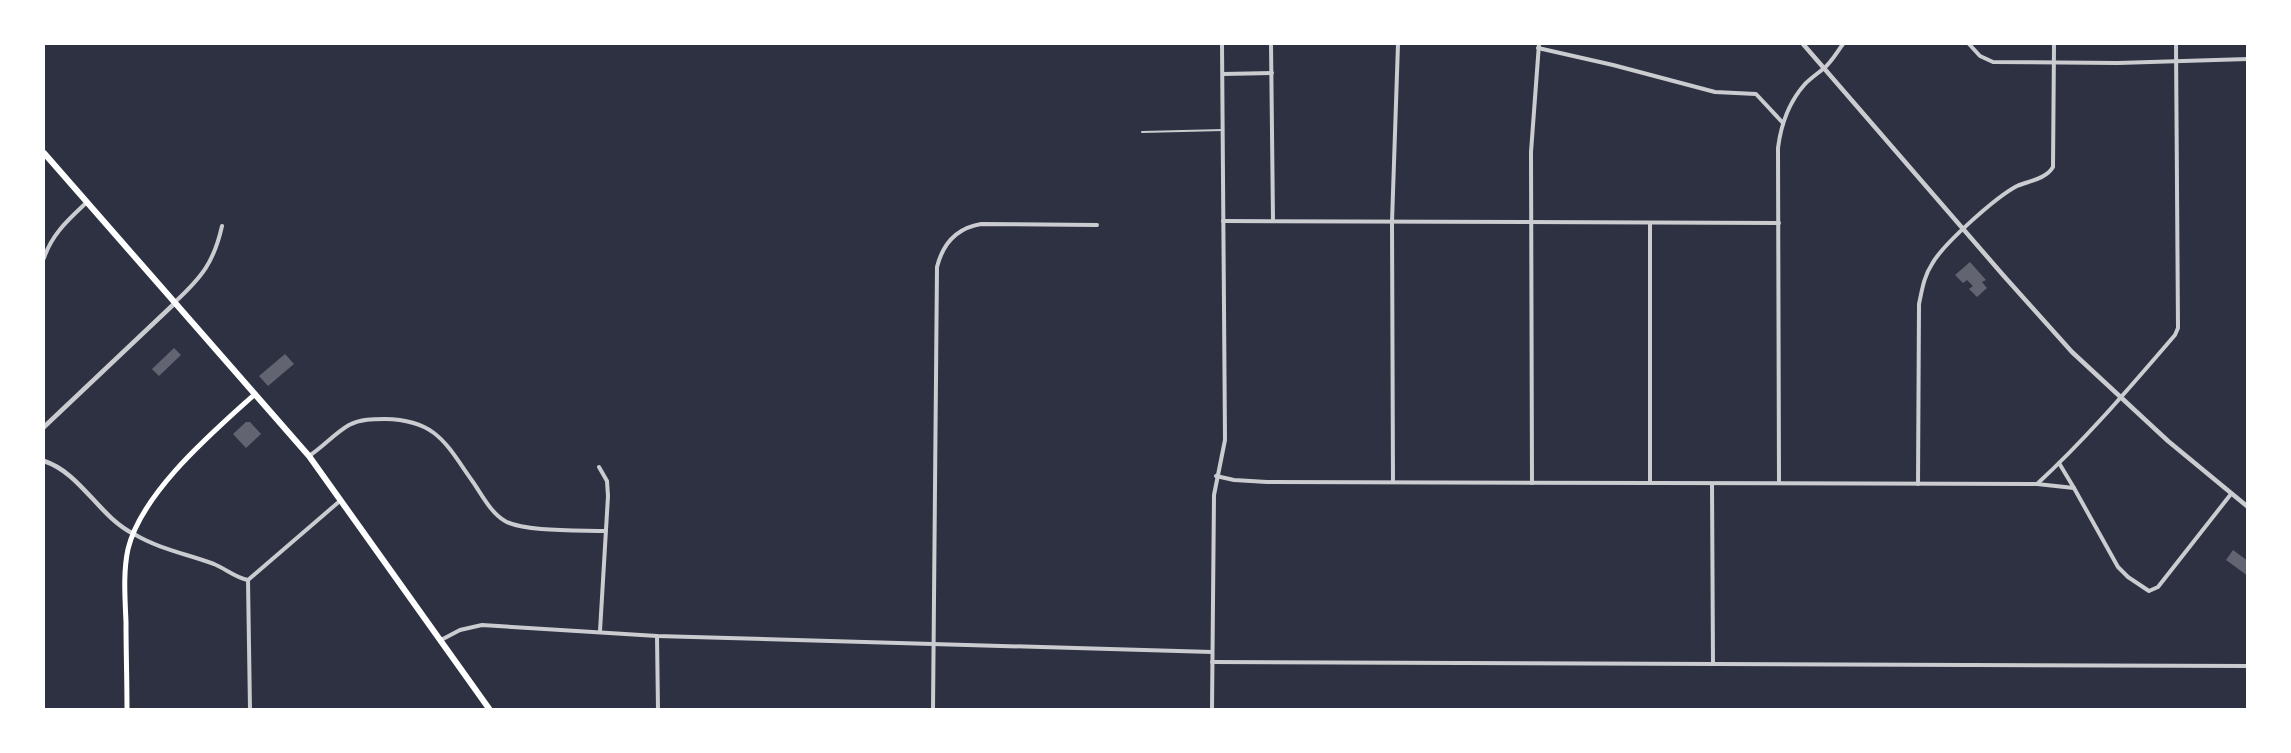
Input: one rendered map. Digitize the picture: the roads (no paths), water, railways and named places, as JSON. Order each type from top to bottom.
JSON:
[{"type":"main road","points":[[44,153],[309,456],[490,710]]},
{"type":"main road","points":[[127,710],[125,574],[129,547],[134,534],[153,500],[177,470],[255,394]]},
{"type":"street","points":[[1212,710],[1214,495],[1225,440],[1222,44]]},
{"type":"street","points":[[1271,44],[1273,220]]},
{"type":"street","points":[[1393,482],[1392,222],[1398,44]]},
{"type":"street","points":[[1803,44],[2067,347],[2120,397],[2247,507]]},
{"type":"street","points":[[1779,483],[1778,148],[1783,123],[1795,98],[1804,85],[1825,68],[1843,44]]},
{"type":"street","points":[[1969,44],[1980,56],[1993,62],[2176,62],[2247,59]]},
{"type":"street","points":[[1918,484],[1919,304],[1927,274],[1931,264],[1948,243],[2002,196],[2051,171],[2053,167],[2054,44]]},
{"type":"street","points":[[2037,484],[2060,464],[2175,335],[2178,328],[2176,44]]},
{"type":"street","points":[[1532,483],[1531,152],[1539,46],[1715,92],[1756,94],[1783,123]]},
{"type":"street","points":[[1222,74],[1272,73]]},
{"type":"street","points":[[44,258],[53,237],[62,225],[86,203]]},
{"type":"street","points":[[1223,221],[1779,223]]},
{"type":"street","points":[[1650,223],[1650,482]]},
{"type":"street","points":[[933,710],[937,267],[939,257],[949,240],[968,226],[981,224],[1097,225]]},
{"type":"street","points":[[44,427],[193,286],[213,258],[222,226]]},
{"type":"street","points":[[309,456],[342,430],[360,421],[370,419],[411,421],[425,426],[443,440],[494,512],[507,523],[537,528],[605,531]]},
{"type":"street","points":[[44,461],[63,471],[112,521],[158,546],[212,564],[240,579],[248,580],[332,506],[342,500]]},
{"type":"street","points":[[2060,464],[2118,567],[2149,591],[2158,587],[2231,494]]},
{"type":"street","points":[[598,467],[607,481],[600,632]]},
{"type":"street","points":[[1216,476],[1234,480],[1267,482],[2037,484],[2074,488]]},
{"type":"street","points":[[1712,484],[1713,663]]},
{"type":"street","points":[[248,580],[250,710]]},
{"type":"street","points":[[441,640],[460,630],[482,625],[657,636],[1212,651]]},
{"type":"street","points":[[657,636],[658,710]]},
{"type":"street","points":[[1212,662],[2247,666]]},
{"type":"lane","points":[[1142,132],[1223,130]]}]
